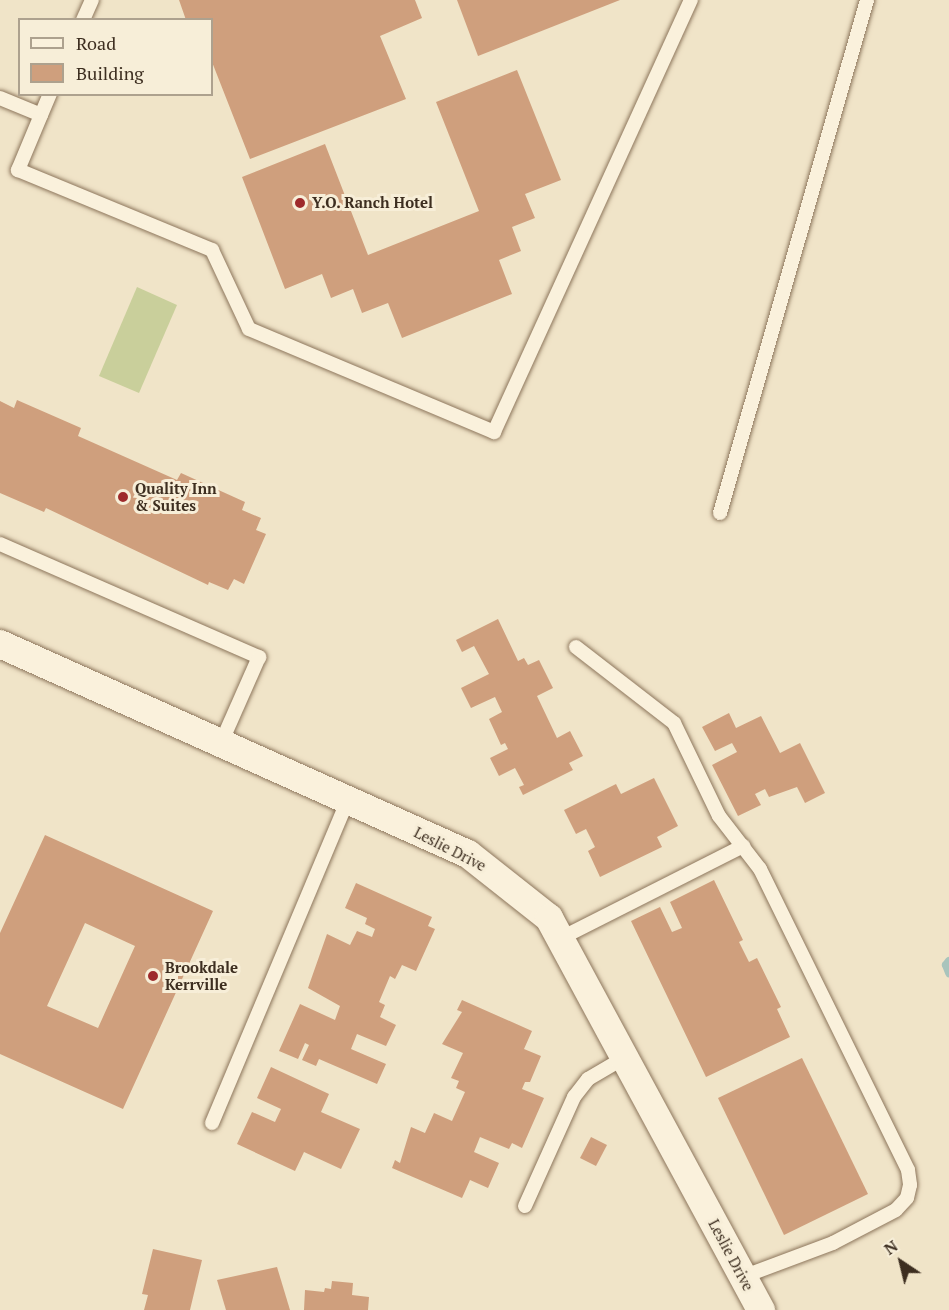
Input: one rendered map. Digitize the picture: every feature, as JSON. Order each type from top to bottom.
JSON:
[{"type":"street","name":"Leslie Drive","points":[[0,644],[468,854],[549,918],[563,937],[760,1310]]},
{"type":"lane","points":[[84,18],[92,0]]},
{"type":"lane","points":[[49,96],[18,170],[212,250],[249,329],[494,432],[691,0]]},
{"type":"lane","points":[[720,513],[867,0]]},
{"type":"lane","points":[[0,98],[41,115]]},
{"type":"lane","points":[[0,544],[259,657],[221,743]]},
{"type":"lane","points":[[576,647],[675,723],[719,816],[760,869],[908,1170],[910,1185],[907,1198],[896,1210],[833,1242],[742,1277]]},
{"type":"lane","points":[[212,1123],[348,800]]},
{"type":"lane","points":[[563,937],[742,846]]},
{"type":"lane","points":[[525,1206],[574,1097],[588,1079],[627,1056]]},
{"type":"green space","points":[[137,287],[177,305],[139,393],[99,376]]},
{"type":"building","points":[[179,0],[415,0],[422,18],[380,36],[406,99],[250,159],[213,65],[213,18],[185,18]]},
{"type":"building","points":[[457,0],[620,0],[478,56]]},
{"type":"building","name":"Y.O. Ranch Hotel","points":[[517,70],[561,180],[525,194],[535,218],[512,227],[521,251],[499,260],[512,294],[402,338],[388,303],[362,313],[353,289],[331,298],[322,274],[285,289],[242,177],[325,144],[368,255],[479,211],[436,102]]},
{"type":"building","name":"Quality Inn & Suites","points":[[17,400],[81,428],[78,436],[177,480],[181,473],[245,502],[242,510],[261,518],[256,530],[266,534],[244,584],[234,579],[228,590],[209,582],[208,585],[46,508],[44,512],[0,493],[0,401],[14,408]]},
{"type":"building","points":[[498,619],[518,661],[524,658],[528,665],[539,660],[553,688],[537,696],[557,738],[570,731],[583,756],[569,763],[573,770],[523,795],[519,787],[524,785],[515,768],[499,776],[490,758],[508,749],[505,743],[501,745],[489,719],[502,712],[495,697],[471,708],[461,688],[489,674],[474,646],[462,652],[456,640]]},
{"type":"building","points":[[729,713],[736,728],[761,716],[780,753],[800,743],[825,793],[805,803],[797,787],[769,797],[765,789],[755,794],[761,805],[738,816],[712,765],[737,752],[732,743],[715,751],[702,727]]},
{"type":"building","points":[[654,778],[678,826],[657,837],[662,847],[600,877],[588,851],[595,847],[586,829],[576,834],[564,810],[616,784],[621,794]]},
{"type":"building","name":"Brookdale Kerrville","points":[[45,835],[213,911],[123,1109],[0,1054],[0,933]],"holes":[[[85,923],[135,946],[98,1028],[47,1006]]]},
{"type":"building","points":[[714,880],[743,940],[739,942],[749,962],[757,958],[781,1007],[777,1009],[790,1037],[706,1077],[631,921],[660,907],[672,932],[682,928],[670,902]]},
{"type":"building","points":[[356,883],[432,917],[428,926],[435,929],[416,971],[402,965],[395,979],[390,976],[379,1002],[385,1005],[380,1017],[396,1025],[386,1046],[357,1034],[351,1049],[386,1064],[377,1084],[319,1059],[316,1066],[302,1060],[309,1045],[305,1043],[298,1059],[279,1051],[300,1004],[335,1020],[340,1006],[308,988],[327,934],[350,945],[357,931],[372,937],[375,929],[365,924],[367,918],[345,908]]},
{"type":"building","points":[[462,1000],[532,1031],[524,1049],[541,1056],[530,1082],[525,1082],[522,1089],[544,1098],[522,1148],[512,1143],[509,1149],[480,1137],[474,1152],[499,1163],[488,1188],[470,1180],[462,1198],[392,1168],[395,1160],[400,1163],[411,1127],[425,1133],[434,1113],[452,1121],[465,1092],[456,1088],[459,1081],[451,1078],[463,1053],[442,1044],[462,1012],[457,1010]]},
{"type":"building","points":[[802,1058],[868,1194],[784,1235],[718,1098]]},
{"type":"building","points":[[271,1067],[329,1094],[321,1112],[360,1129],[341,1169],[304,1152],[295,1171],[237,1144],[252,1112],[275,1122],[281,1109],[257,1098]]},
{"type":"building","points":[[591,1137],[607,1145],[596,1166],[580,1158]]},
{"type":"building","points":[[153,1249],[202,1260],[190,1310],[144,1310],[148,1295],[142,1294]]},
{"type":"building","points":[[277,1267],[290,1310],[226,1310],[217,1280]]},
{"type":"building","points":[[332,1281],[353,1283],[352,1295],[369,1297],[368,1310],[304,1310],[305,1290],[324,1292],[325,1288],[331,1289]]},
{"type":"waterway","points":[[949,961],[946,965],[949,973]]},
{"type":"place","name":"Y.O. Ranch Hotel","points":[[300,203]]},
{"type":"place","name":"Quality Inn & Suites","points":[[123,497]]},
{"type":"place","name":"Brookdale Kerrville","points":[[153,976]]}]
